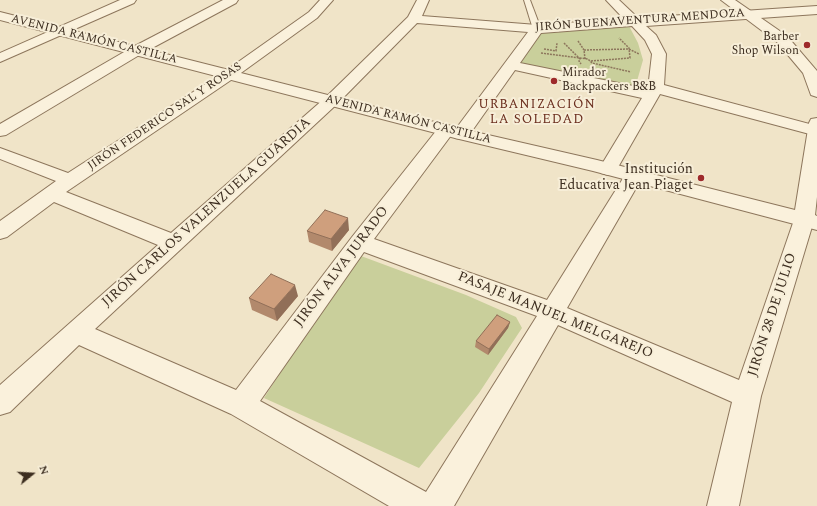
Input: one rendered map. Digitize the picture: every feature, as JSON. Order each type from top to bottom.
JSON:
[{"type":"street","points":[[0,58],[130,0]]},
{"type":"street","points":[[0,131],[136,51],[232,0]]},
{"type":"street","name":"JIRÓN FEDERICO SAL Y ROSAS","points":[[0,232],[70,180],[229,75],[313,15],[327,0]]},
{"type":"street","name":"JIRÓN CARLOS VALENZUELA GUARDIA","points":[[0,403],[76,332],[331,101],[414,19],[423,0]]},
{"type":"street","points":[[608,169],[654,92],[659,54],[651,38],[612,0]]},
{"type":"street","points":[[727,0],[782,39],[814,73],[817,92]]},
{"type":"street","name":"JIRÓN BUENAVENTURA MENDOZA","points":[[414,19],[537,29],[817,10]]},
{"type":"street","name":"AVENIDA RAMÓN CASTILLA","points":[[0,16],[331,101],[608,169],[811,221]]},
{"type":"street","name":"JIRÓN ALVA JURADO","points":[[240,405],[360,242],[510,65],[537,29]]},
{"type":"street","points":[[510,65],[654,92],[817,127]]},
{"type":"street","name":"JIRÓN 28 DE JULIO","points":[[723,506],[747,396],[811,221],[817,127]]},
{"type":"street","points":[[0,153],[70,180]]},
{"type":"street","points":[[436,506],[634,176]]},
{"type":"street","points":[[53,194],[174,243]]},
{"type":"street","name":"PASAJE MANUEL MELGAREJO","points":[[360,242],[552,312],[747,396]]},
{"type":"street","points":[[76,332],[240,405],[420,506]]},
{"type":"lane","points":[[527,0],[537,29]]},
{"type":"path","points":[[540,53],[592,61],[630,58],[629,49],[617,35]]},
{"type":"path","points":[[574,36],[584,50],[585,59]]},
{"type":"path","points":[[562,40],[580,59],[579,61],[581,63]]},
{"type":"path","points":[[584,50],[629,49]]},
{"type":"path","points":[[592,61],[592,63],[633,73]]},
{"type":"green space","points":[[629,26],[638,43],[643,60],[635,88],[516,64],[540,31]]},
{"type":"green space","points":[[361,256],[466,295],[516,317],[522,328],[479,393],[419,468],[264,398],[313,322]]},
{"type":"building","points":[[325,210],[348,218],[331,239],[307,231]]},
{"type":"building","points":[[271,274],[295,285],[274,309],[249,298]]},
{"type":"building","points":[[497,315],[510,322],[489,349],[476,341]]},
{"type":"place","name":"Barber Shop Wilson","points":[[807,45]]},
{"type":"place","name":"Mirador Backpackers B&B","points":[[554,81]]},
{"type":"place","name":"Institución Educativa Jean Piaget","points":[[701,178]]},
{"type":"district","name":"URBANIZACIÓN LA SOLEDAD","points":[[537,112]]}]
